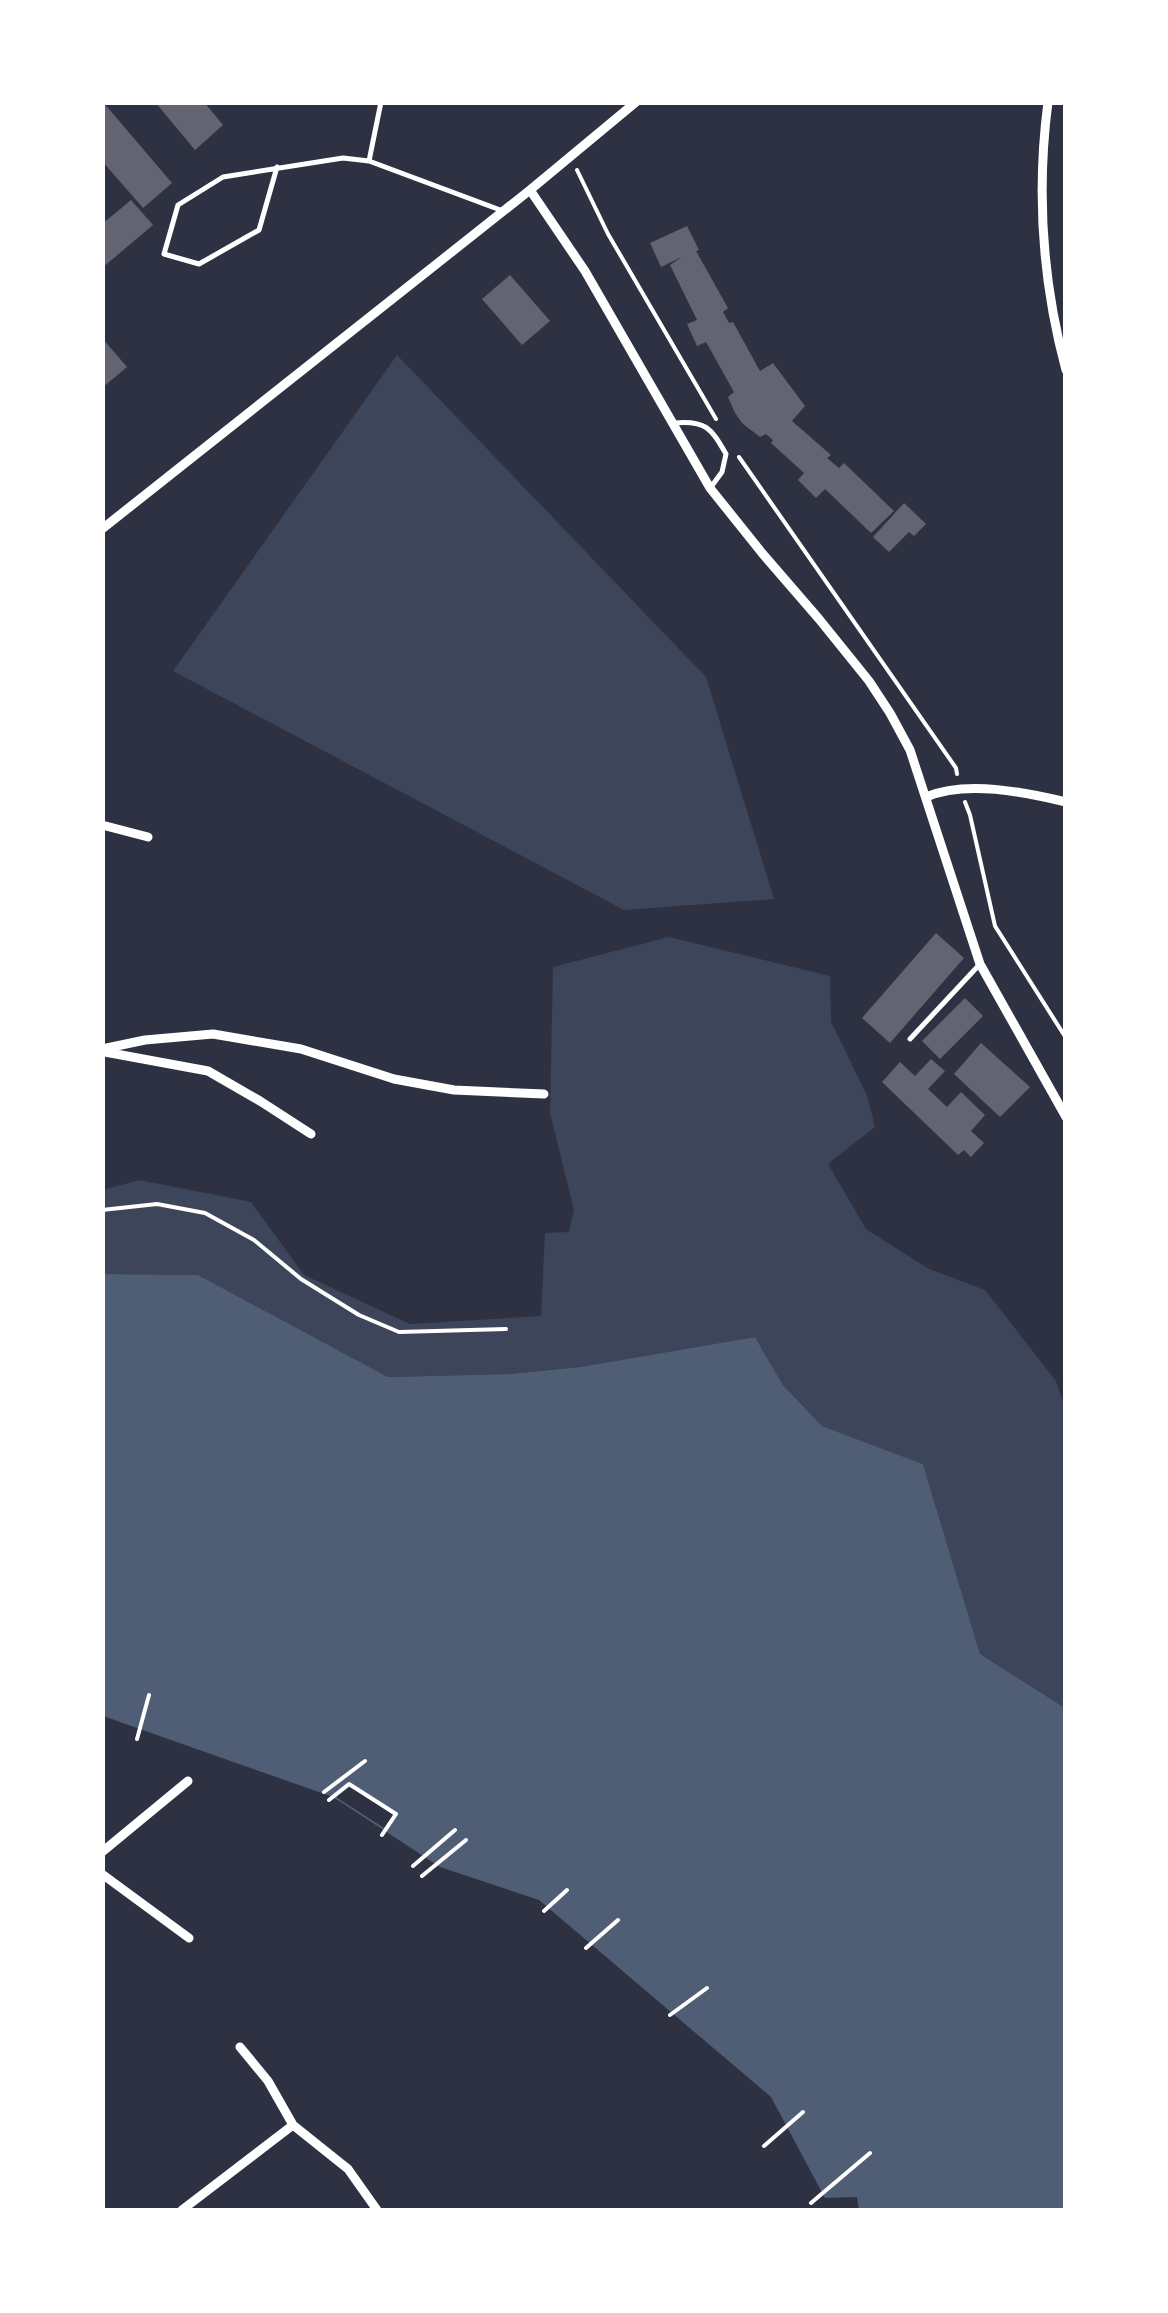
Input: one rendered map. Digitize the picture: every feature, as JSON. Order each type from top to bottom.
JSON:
[{"type":"street","points":[[102,529],[636,102]]},
{"type":"street","points":[[1048,102],[1040,212],[1048,295],[1066,370]]},
{"type":"street","points":[[530,190],[584,272],[710,488],[868,681],[890,714],[910,750],[980,964],[1066,1118]]},
{"type":"street","points":[[926,798],[942,791],[976,789],[1066,802]]},
{"type":"street","points":[[102,825],[148,837]]},
{"type":"street","points":[[102,1050],[144,1040],[213,1034],[301,1049],[394,1079],[439,1088],[544,1094]]},
{"type":"street","points":[[102,1050],[208,1072],[311,1134]]},
{"type":"street","points":[[102,1852],[188,1782]]},
{"type":"street","points":[[102,1874],[189,1938]]},
{"type":"street","points":[[240,2047],[268,2081],[293,2125],[348,2169],[377,2210]]},
{"type":"street","points":[[182,2210],[293,2125]]},
{"type":"lane","points":[[369,162],[381,102]]},
{"type":"lane","points":[[276,167],[258,230],[199,264],[164,254],[178,205],[223,177],[276,167],[343,158],[369,162],[503,212]]},
{"type":"lane","points":[[671,423],[694,421],[713,432],[726,454],[722,472],[710,488]]},
{"type":"lane","points":[[910,1039],[980,964]]},
{"type":"path","points":[[577,169],[608,234],[723,430]]},
{"type":"path","points":[[732,445],[956,768],[995,926],[1066,1038]]},
{"type":"path","points":[[102,1210],[158,1204],[205,1213],[254,1240],[301,1278],[360,1315],[399,1332],[506,1329]]},
{"type":"path","points":[[137,1739],[149,1695]]},
{"type":"path","points":[[324,1792],[364,1761]]},
{"type":"path","points":[[329,1800],[350,1784],[396,1814],[382,1834]]},
{"type":"path","points":[[413,1866],[455,1830]]},
{"type":"path","points":[[422,1876],[466,1840]]},
{"type":"path","points":[[544,1911],[567,1890]]},
{"type":"path","points":[[586,1948],[618,1920]]},
{"type":"path","points":[[670,2014],[707,1988]]},
{"type":"path","points":[[764,2146],[804,2112]]},
{"type":"path","points":[[811,2203],[870,2153]]},
{"type":"shaded area","points":[[397,355],[706,677],[774,899],[624,910],[173,671]]},
{"type":"shaded area","points":[[669,937],[830,976],[831,1022],[867,1095],[875,1127],[828,1164],[866,1229],[929,1269],[985,1290],[1056,1381],[1066,1411],[1065,1708],[980,1654],[923,1464],[822,1426],[783,1385],[755,1337],[580,1367],[510,1374],[388,1377],[198,1275],[103,1274],[102,1190],[140,1180],[251,1202],[304,1275],[410,1324],[541,1316],[545,1233],[569,1232],[574,1210],[550,1113],[553,967]]},
{"type":"shaded area","points":[[103,1274],[198,1275],[388,1377],[510,1374],[580,1367],[755,1337],[783,1385],[822,1426],[923,1464],[980,1654],[1065,1708],[1065,2210],[859,2210],[857,2197],[825,2198],[771,2097],[539,1900],[440,1867],[333,1797],[103,1716]]},
{"type":"pier","points":[[351,1786],[393,1815],[384,1828],[336,1797]]},
{"type":"building","points":[[103,102],[172,183],[143,208],[102,161]]},
{"type":"building","points":[[155,102],[204,102],[223,125],[195,150]]},
{"type":"building","points":[[131,200],[153,225],[102,268],[102,224]]},
{"type":"building","points":[[687,226],[699,250],[696,251],[728,308],[723,312],[729,323],[733,322],[760,371],[773,363],[805,406],[792,421],[831,455],[827,458],[839,468],[844,463],[894,511],[871,533],[825,489],[816,498],[798,480],[804,473],[771,443],[773,440],[766,434],[760,437],[735,413],[728,397],[734,392],[706,342],[697,346],[687,324],[697,320],[670,265],[682,257],[661,267],[650,243]]},
{"type":"building","points":[[510,275],[550,321],[522,345],[482,299]]},
{"type":"building","points":[[102,338],[127,367],[102,388]]},
{"type":"building","points":[[904,503],[926,524],[914,536],[909,532],[889,552],[873,537]]},
{"type":"building","points":[[936,933],[964,958],[890,1043],[862,1018]]},
{"type":"building","points":[[965,998],[983,1016],[940,1059],[922,1041]]},
{"type":"building","points":[[981,1043],[1030,1087],[1000,1117],[954,1074]]},
{"type":"building","points":[[931,1059],[945,1071],[928,1089],[947,1107],[961,1092],[985,1115],[971,1131],[984,1143],[971,1157],[964,1150],[958,1155],[882,1082],[900,1062],[915,1076]]}]
